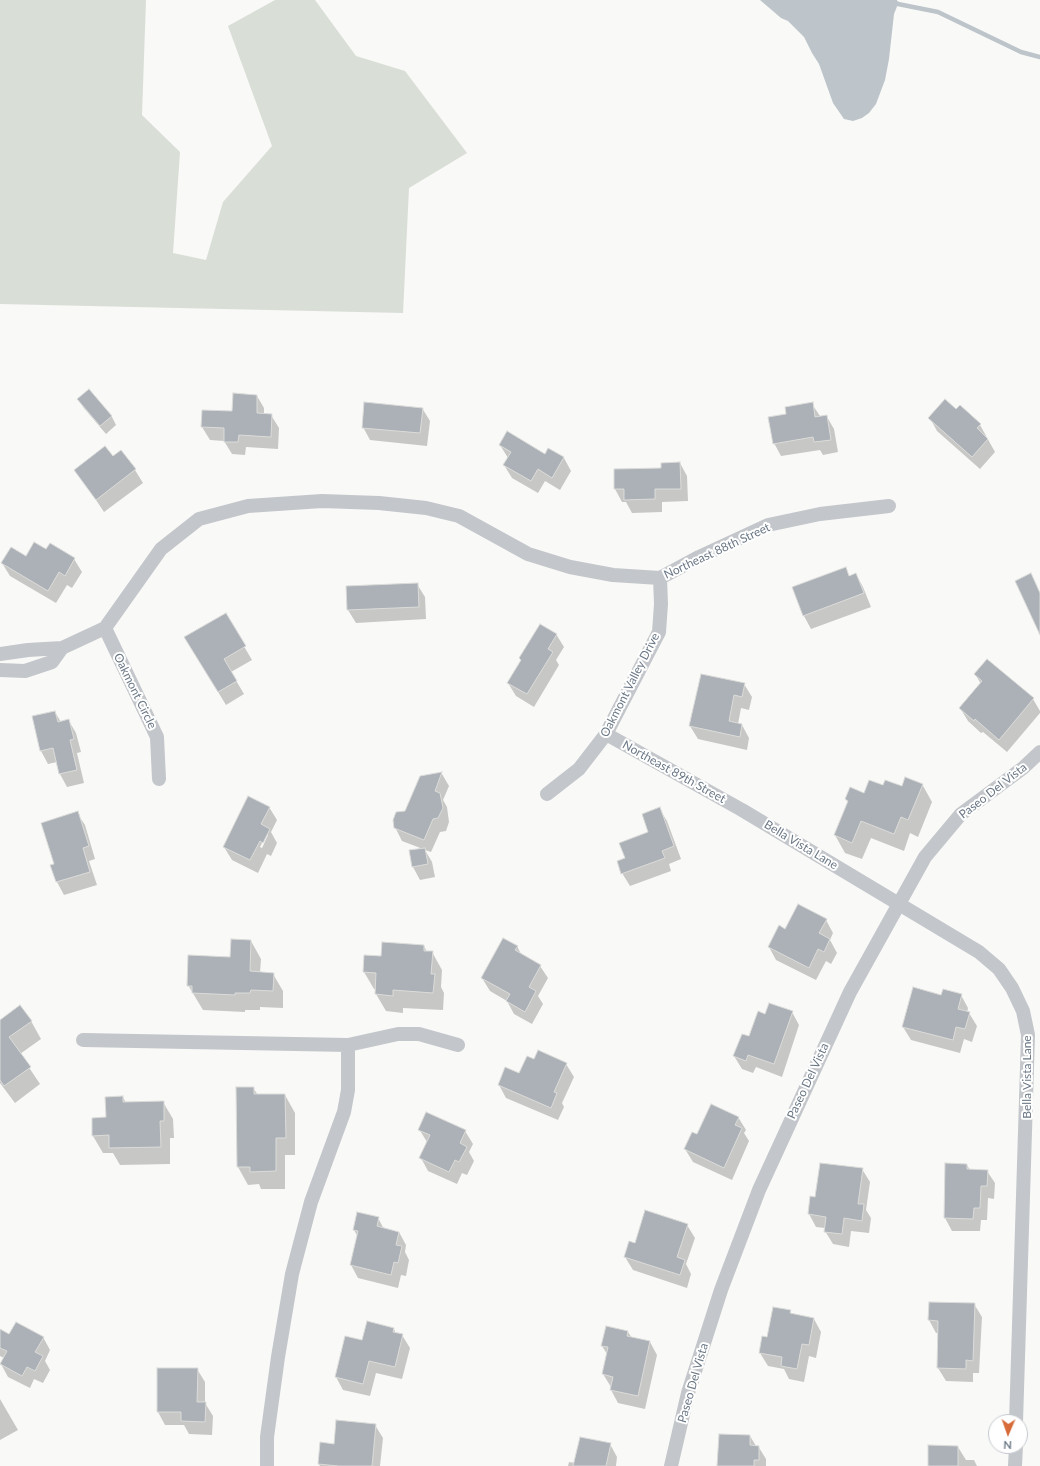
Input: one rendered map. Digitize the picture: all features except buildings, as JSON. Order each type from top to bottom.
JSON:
[{"type":"street","name":"Northeast 88th Street","points":[[0,654],[28,650],[62,648],[105,628],[161,550],[199,519],[248,506],[322,502],[379,503],[426,508],[459,516],[528,554],[570,567],[613,575],[660,578],[700,556],[768,525],[820,514],[890,506]]},
{"type":"street","name":"Oakmont Valley Drive","points":[[547,794],[579,769],[606,734],[658,632],[661,604],[660,578]]},
{"type":"street","name":"Oakmont Circle","points":[[105,628],[157,737],[159,779]]},
{"type":"street","name":"Northeast 88th Street","points":[[0,670],[25,671],[52,662],[62,648]]},
{"type":"street","name":"Northeast 89th Street","points":[[606,734],[742,810]]},
{"type":"street","name":"Paseo Del Vista","points":[[671,1466],[688,1394],[721,1290],[759,1190],[850,992],[925,857],[961,814],[1023,768],[1040,752]]},
{"type":"street","name":"Bella Vista Lane","points":[[742,810],[979,952],[999,969],[1012,988],[1023,1011],[1028,1035],[1028,1062],[1016,1414]]},
{"type":"street","points":[[83,1040],[348,1045],[398,1034],[419,1034],[458,1045]]},
{"type":"street","points":[[267,1466],[267,1437],[292,1274],[311,1202],[344,1112],[348,1090],[348,1045]]},
{"type":"street","points":[[1015,1466],[1016,1454]]},
{"type":"shaded area","points":[[0,0],[146,0],[142,115],[180,152],[173,253],[206,260],[223,202],[272,146],[228,26],[275,0],[315,0],[356,56],[405,71],[467,153],[409,188],[403,313],[0,304]]},
{"type":"shaded area","points":[[760,0],[897,0],[898,4],[894,14],[885,80],[876,104],[869,113],[862,118],[853,121],[844,119],[833,103],[819,64],[804,37],[788,21],[781,18]]},
{"type":"waterway","points":[[891,0],[898,4],[938,12],[1021,52],[1040,57]]}]
